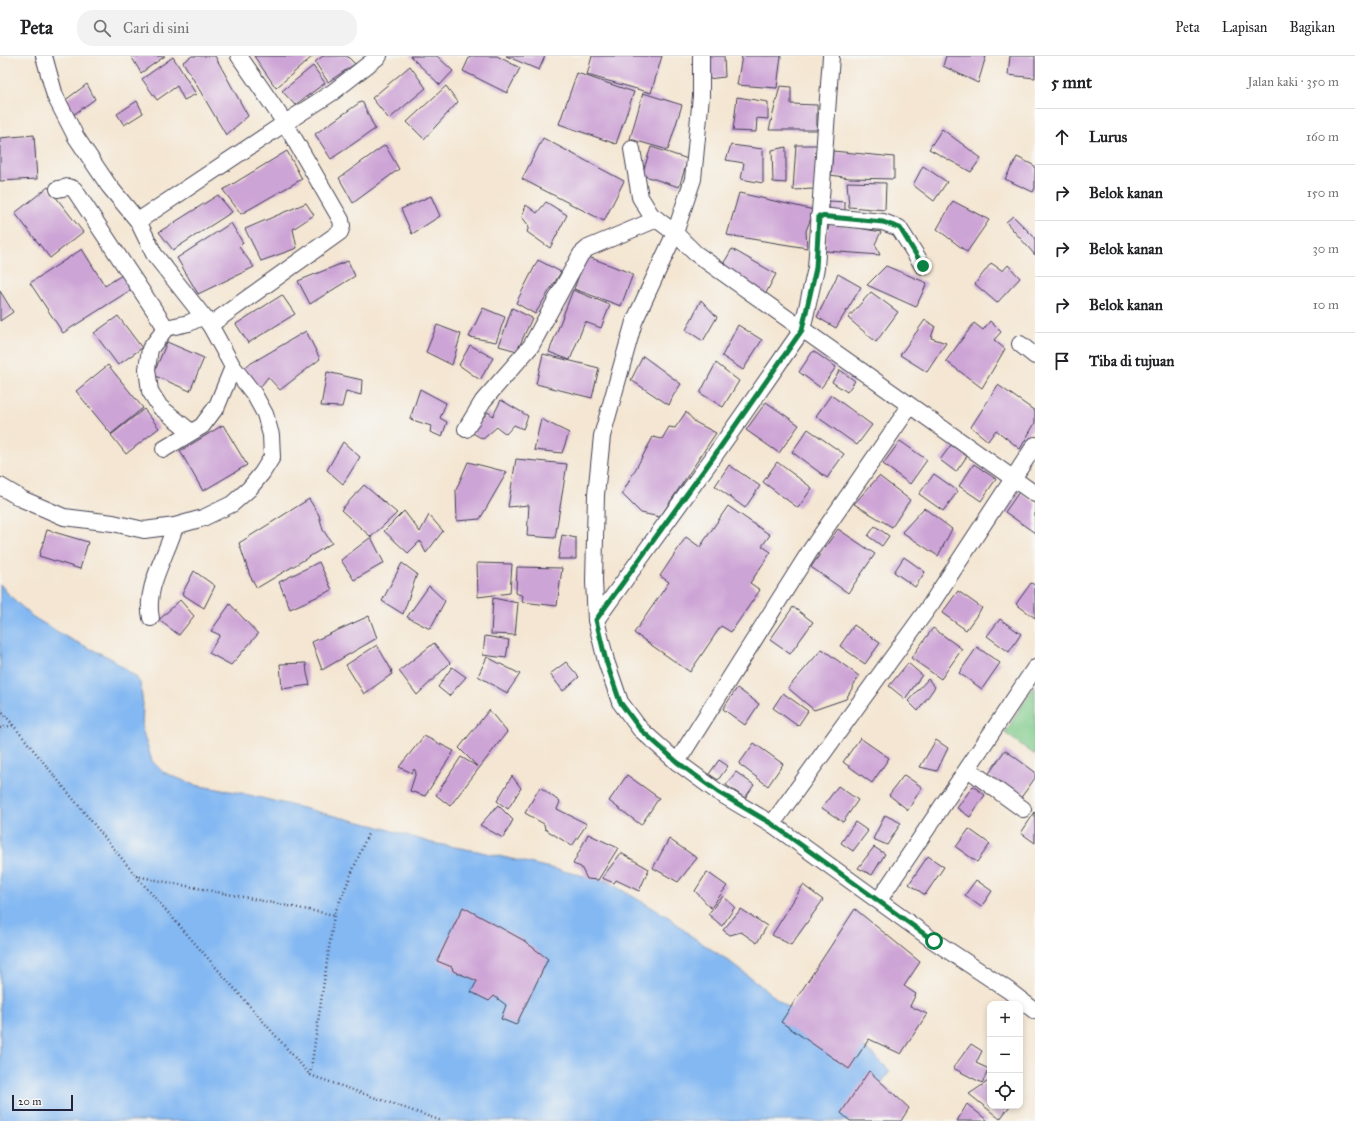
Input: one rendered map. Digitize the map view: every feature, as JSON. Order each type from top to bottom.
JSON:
[{"type":"street","points":[[0,486],[22,499],[64,517],[113,523],[144,530],[175,526],[203,518],[232,504],[249,489],[262,473],[272,457],[271,435],[265,414],[254,394],[233,367],[207,320],[154,254],[138,221],[109,186],[76,138],[55,96],[44,56]]},
{"type":"street","points":[[191,432],[160,407],[150,391],[147,369],[150,349],[166,328],[207,320],[340,232],[342,226],[341,220],[285,122],[239,56]]},
{"type":"street","points":[[138,221],[285,122],[333,92],[379,56]]},
{"type":"street","points":[[701,56],[700,112],[693,179],[675,233],[634,322],[602,436],[596,495],[594,581],[596,620],[606,661],[620,702],[640,729],[677,762],[718,792],[772,824],[1035,1010]]},
{"type":"street","points":[[596,620],[712,459],[802,330],[816,268],[831,56]]},
{"type":"street","points":[[632,149],[640,197],[651,214],[675,233],[695,253],[1035,494]]},
{"type":"street","points":[[58,189],[68,187],[74,189],[166,328]]},
{"type":"street","points":[[819,216],[883,222],[900,228],[923,266]]},
{"type":"street","points":[[466,429],[483,401],[531,346],[581,254],[588,248],[657,219]]},
{"type":"street","points":[[1020,344],[1035,356]]},
{"type":"street","points":[[164,449],[202,426],[212,414],[233,367]]},
{"type":"street","points":[[677,762],[810,551],[910,406]]},
{"type":"street","points":[[772,824],[931,604],[1035,445]]},
{"type":"street","points":[[151,618],[149,610],[151,594],[175,526]]},
{"type":"street","points":[[878,900],[1035,668]]},
{"type":"street","points":[[968,769],[1023,809]]},
{"type":"path","points":[[0,709],[136,876],[310,1075],[442,1121]]},
{"type":"path","points":[[0,728],[14,725]]},
{"type":"path","points":[[310,1075],[334,915],[368,834]]},
{"type":"path","points":[[136,876],[334,915]]},
{"type":"green space","points":[[1035,685],[1035,755],[1005,733]]},
{"type":"water","points":[[0,584],[9,595],[33,617],[68,638],[110,658],[136,677],[140,683],[143,704],[142,729],[152,761],[163,772],[194,785],[241,793],[376,826],[432,843],[477,851],[606,881],[670,918],[691,936],[729,961],[812,1026],[862,1046],[874,1055],[890,1071],[853,1121],[0,1121]]},
{"type":"building","points":[[131,56],[165,56],[141,73]]},
{"type":"building","points":[[192,56],[215,56],[248,116],[226,135],[183,62]]},
{"type":"building","points":[[254,56],[313,56],[276,88]]},
{"type":"building","points":[[323,56],[347,56],[355,64],[328,82],[315,62]]},
{"type":"building","points":[[410,56],[437,56],[453,71],[440,85]]},
{"type":"building","points":[[470,56],[497,56],[520,68],[507,93],[463,71]]},
{"type":"building","points":[[506,56],[545,56],[539,70]]},
{"type":"building","points":[[592,56],[662,56],[651,93],[587,75]]},
{"type":"building","points":[[705,56],[724,56],[725,77],[707,79]]},
{"type":"building","points":[[742,56],[781,56],[777,88],[737,85]]},
{"type":"building","points":[[946,56],[986,56],[978,83],[943,66]]},
{"type":"building","points":[[1010,56],[1035,56],[1035,78],[1008,75]]},
{"type":"building","points":[[173,57],[196,94],[184,100],[177,86],[157,100],[142,79]]},
{"type":"building","points":[[313,66],[325,83],[295,105],[282,91]]},
{"type":"building","points":[[410,66],[426,88],[389,119],[372,98]]},
{"type":"building","points":[[577,73],[634,92],[616,144],[559,124]]},
{"type":"building","points":[[87,84],[95,99],[73,115],[64,101]]},
{"type":"building","points":[[446,86],[458,102],[424,139],[407,122]]},
{"type":"building","points":[[780,86],[791,87],[791,104],[817,105],[817,130],[769,130]]},
{"type":"building","points":[[643,93],[682,105],[668,150],[630,139]]},
{"type":"building","points":[[737,97],[768,102],[768,119],[757,118],[756,132],[733,131]]},
{"type":"building","points":[[137,101],[143,113],[124,125],[117,114]]},
{"type":"building","points":[[362,101],[375,129],[331,159],[315,134]]},
{"type":"building","points":[[942,129],[981,158],[971,172],[929,149]]},
{"type":"building","points":[[34,135],[37,179],[0,181],[0,138]]},
{"type":"building","points":[[543,138],[624,181],[604,221],[522,179]]},
{"type":"building","points":[[385,145],[399,169],[353,203],[339,178]]},
{"type":"building","points":[[731,145],[763,149],[763,183],[741,179],[744,163],[726,160]]},
{"type":"building","points":[[796,145],[817,145],[814,189],[793,190]]},
{"type":"building","points":[[651,147],[688,159],[679,187],[642,175]]},
{"type":"building","points":[[786,147],[786,183],[773,182],[772,150]]},
{"type":"building","points":[[287,151],[302,179],[241,214],[223,190]]},
{"type":"building","points":[[833,151],[894,157],[894,179],[849,178],[831,175]]},
{"type":"building","points":[[1017,157],[1035,166],[1035,188],[1033,192],[1005,179]]},
{"type":"building","points":[[923,166],[947,182],[934,201],[913,185]]},
{"type":"building","points":[[847,182],[886,183],[885,210],[849,207]]},
{"type":"building","points":[[48,187],[83,232],[50,258],[15,213]]},
{"type":"building","points":[[739,193],[814,210],[806,231],[807,248],[727,235]]},
{"type":"building","points":[[218,195],[232,212],[173,250],[159,232]]},
{"type":"building","points":[[431,196],[440,216],[412,234],[401,209]]},
{"type":"building","points":[[829,201],[845,202],[845,214],[829,213]]},
{"type":"building","points":[[953,201],[989,220],[967,252],[937,229]]},
{"type":"building","points":[[546,202],[567,215],[550,248],[527,232],[529,226],[522,217],[526,205],[537,213]]},
{"type":"building","points":[[306,203],[314,215],[293,229],[297,248],[261,261],[245,229]]},
{"type":"building","points":[[1013,216],[1035,238],[1035,255],[1006,222]]},
{"type":"building","points":[[231,223],[243,243],[239,247],[254,267],[198,294],[177,258]]},
{"type":"building","points":[[830,223],[881,232],[875,244],[880,255],[826,251],[826,237]]},
{"type":"building","points":[[82,249],[105,286],[122,275],[132,289],[63,333],[30,283]]},
{"type":"building","points":[[732,249],[776,274],[765,295],[722,266]]},
{"type":"building","points":[[586,256],[633,274],[621,306],[574,289]]},
{"type":"building","points":[[538,260],[561,272],[535,314],[516,303]]},
{"type":"building","points":[[348,261],[355,276],[310,304],[298,281]]},
{"type":"building","points":[[991,263],[1003,271],[1008,265],[1020,278],[997,303],[975,284]]},
{"type":"building","points":[[886,266],[927,283],[916,307],[867,285]]},
{"type":"building","points":[[838,274],[861,287],[836,328],[817,317]]},
{"type":"building","points":[[573,290],[610,305],[601,328],[585,322],[570,360],[549,352]]},
{"type":"building","points":[[0,291],[13,312],[0,321]]},
{"type":"building","points":[[871,292],[898,312],[876,342],[848,318]]},
{"type":"building","points":[[282,295],[295,314],[248,343],[236,324]]},
{"type":"building","points":[[701,300],[717,317],[703,341],[686,330]]},
{"type":"building","points":[[483,308],[505,317],[496,342],[469,337]]},
{"type":"building","points":[[512,308],[532,318],[517,351],[499,346]]},
{"type":"building","points":[[118,316],[142,348],[118,365],[94,333]]},
{"type":"building","points":[[925,320],[935,326],[931,338],[946,343],[927,372],[900,355]]},
{"type":"building","points":[[990,321],[1001,332],[994,340],[1005,349],[982,388],[946,361],[974,323],[983,330]]},
{"type":"building","points":[[437,325],[461,334],[452,365],[426,352]]},
{"type":"building","points":[[738,325],[762,340],[743,370],[722,356]]},
{"type":"building","points":[[306,331],[320,359],[280,390],[268,377],[259,389],[243,368]]},
{"type":"building","points":[[167,342],[204,358],[190,391],[153,375]]},
{"type":"building","points":[[470,345],[493,358],[480,380],[459,365]]},
{"type":"building","points":[[813,351],[836,367],[821,388],[799,372]]},
{"type":"building","points":[[543,354],[599,368],[592,398],[536,384]]},
{"type":"building","points":[[643,356],[681,384],[669,405],[631,380]]},
{"type":"building","points":[[716,363],[739,381],[723,407],[700,393]]},
{"type":"building","points":[[108,365],[143,408],[111,434],[76,391]]},
{"type":"building","points":[[840,370],[855,381],[847,392],[832,382]]},
{"type":"building","points":[[327,372],[362,380],[361,395],[346,391],[342,407],[321,406]]},
{"type":"building","points":[[998,385],[1035,411],[1035,423],[1020,449],[996,430],[988,441],[971,427]]},
{"type":"building","points":[[420,389],[446,403],[440,418],[447,422],[442,437],[430,432],[431,426],[410,419]]},
{"type":"building","points":[[831,395],[872,425],[857,445],[816,416]]},
{"type":"building","points":[[501,400],[528,416],[523,429],[514,425],[506,434],[497,427],[483,439],[471,432],[488,412],[493,416]]},
{"type":"building","points":[[766,402],[799,425],[779,453],[746,430]]},
{"type":"building","points":[[144,409],[159,428],[126,454],[111,435]]},
{"type":"building","points":[[686,412],[695,422],[716,433],[660,517],[641,513],[622,494],[653,437],[662,439],[669,427],[675,428]]},
{"type":"building","points":[[541,419],[569,433],[562,453],[534,450]]},
{"type":"building","points":[[223,425],[247,465],[203,491],[180,451]]},
{"type":"building","points":[[808,429],[844,454],[827,478],[792,452]]},
{"type":"building","points":[[900,441],[927,460],[910,484],[883,464]]},
{"type":"building","points":[[343,442],[360,457],[343,484],[327,470]]},
{"type":"building","points":[[951,445],[967,456],[956,472],[940,460]]},
{"type":"building","points":[[516,459],[567,464],[555,538],[527,536],[529,505],[508,507]]},
{"type":"building","points":[[468,462],[507,472],[480,519],[457,521],[456,490]]},
{"type":"building","points":[[777,462],[812,488],[798,508],[763,482]]},
{"type":"building","points":[[974,464],[996,479],[981,501],[959,486]]},
{"type":"building","points":[[729,465],[760,486],[745,508],[715,486]]},
{"type":"building","points":[[934,474],[958,491],[943,511],[919,494]]},
{"type":"building","points":[[879,476],[910,500],[892,527],[854,504]]},
{"type":"building","points":[[364,485],[397,513],[371,537],[341,510]]},
{"type":"building","points":[[1019,492],[1035,503],[1035,533],[1005,512]]},
{"type":"building","points":[[309,499],[319,515],[323,530],[332,543],[257,588],[250,576],[239,543]]},
{"type":"building","points":[[728,506],[770,535],[762,546],[771,552],[750,583],[760,590],[731,632],[721,626],[690,672],[634,633],[669,582],[660,576],[686,537],[700,547]]},
{"type":"building","points":[[924,508],[952,529],[938,556],[902,532]]},
{"type":"building","points":[[404,511],[420,532],[429,515],[443,531],[426,553],[420,541],[408,553],[384,531]]},
{"type":"building","points":[[875,526],[889,536],[882,546],[868,536]]},
{"type":"building","points":[[838,529],[875,554],[848,593],[811,567]]},
{"type":"building","points":[[47,530],[88,542],[80,569],[39,556]]},
{"type":"building","points":[[562,535],[576,538],[576,559],[558,559]]},
{"type":"building","points":[[371,537],[384,563],[354,580],[341,560]]},
{"type":"building","points":[[904,557],[925,572],[915,587],[894,572]]},
{"type":"building","points":[[319,562],[332,590],[290,609],[279,582]]},
{"type":"building","points":[[402,563],[417,574],[403,614],[382,601]]},
{"type":"building","points":[[477,563],[512,564],[510,593],[478,597]]},
{"type":"building","points":[[517,567],[562,568],[557,606],[522,602],[523,596],[516,593]]},
{"type":"building","points":[[194,571],[215,586],[204,608],[182,594]]},
{"type":"building","points":[[1031,583],[1035,585],[1035,618],[1016,604]]},
{"type":"building","points":[[429,586],[445,601],[430,629],[407,617]]},
{"type":"building","points":[[958,591],[982,608],[966,630],[942,613]]},
{"type":"building","points":[[493,598],[518,603],[515,635],[491,634]]},
{"type":"building","points":[[180,600],[194,616],[179,635],[159,620]]},
{"type":"building","points":[[230,604],[258,634],[231,665],[209,653],[220,635],[211,631]]},
{"type":"building","points":[[793,607],[813,622],[790,654],[770,640]]},
{"type":"building","points":[[369,616],[377,638],[322,670],[312,642]]},
{"type":"building","points":[[1000,619],[1021,634],[1009,652],[987,636]]},
{"type":"building","points":[[854,625],[880,643],[865,664],[840,646]]},
{"type":"building","points":[[933,628],[962,649],[941,679],[911,658]]},
{"type":"building","points":[[485,636],[509,640],[506,658],[483,655]]},
{"type":"building","points":[[434,643],[450,663],[417,695],[399,671]]},
{"type":"building","points":[[377,645],[392,671],[392,674],[364,694],[346,665]]},
{"type":"building","points":[[977,647],[1000,663],[982,689],[959,673]]},
{"type":"building","points":[[822,649],[859,676],[846,699],[814,710],[788,688]]},
{"type":"building","points":[[487,657],[520,674],[507,693],[478,676]]},
{"type":"building","points":[[566,662],[579,677],[563,691],[550,674]]},
{"type":"building","points":[[306,663],[310,685],[282,689],[280,664]]},
{"type":"building","points":[[908,663],[922,675],[905,699],[889,686]]},
{"type":"building","points":[[452,667],[466,677],[449,696],[438,687]]},
{"type":"building","points":[[928,679],[935,687],[918,711],[908,701]]},
{"type":"building","points":[[737,688],[759,704],[745,725],[723,709]]},
{"type":"building","points":[[783,693],[808,711],[798,726],[773,708]]},
{"type":"building","points":[[489,710],[507,732],[450,806],[436,795],[461,757],[478,767],[459,748]]},
{"type":"building","points":[[424,736],[454,751],[425,796],[410,791],[416,772],[414,769],[412,773],[399,767]]},
{"type":"building","points":[[860,738],[889,758],[872,783],[843,762]]},
{"type":"building","points":[[936,740],[948,748],[937,771],[920,767]]},
{"type":"building","points":[[754,743],[783,764],[768,786],[739,764]]},
{"type":"building","points":[[1005,750],[1035,772],[1035,778],[1020,799],[988,775]]},
{"type":"building","points":[[719,760],[728,766],[718,780],[709,774]]},
{"type":"building","points":[[736,772],[754,785],[745,798],[726,785]]},
{"type":"building","points":[[627,775],[659,798],[641,825],[609,801]]},
{"type":"building","points":[[904,775],[922,787],[908,810],[889,795]]},
{"type":"building","points":[[512,776],[521,788],[508,809],[497,801]]},
{"type":"building","points":[[838,786],[858,800],[843,822],[822,808]]},
{"type":"building","points":[[973,786],[985,795],[970,817],[957,808]]},
{"type":"building","points":[[540,787],[560,802],[557,809],[587,824],[572,846],[545,829],[544,824],[525,813]]},
{"type":"building","points":[[498,805],[513,820],[503,838],[480,825]]},
{"type":"building","points":[[1035,812],[1035,843],[1021,833]]},
{"type":"building","points":[[885,815],[901,823],[887,845],[873,839]]},
{"type":"building","points":[[855,822],[868,831],[853,851],[841,843]]},
{"type":"building","points":[[969,829],[990,844],[977,862],[956,847]]},
{"type":"building","points":[[588,834],[618,848],[598,880],[587,879],[581,867],[573,864]]},
{"type":"building","points":[[669,839],[697,858],[678,882],[653,868]]},
{"type":"building","points":[[874,847],[885,854],[872,875],[858,868]]},
{"type":"building","points":[[621,853],[649,869],[639,891],[616,880],[614,883],[602,878]]},
{"type":"building","points":[[928,856],[944,867],[925,895],[909,884]]},
{"type":"building","points":[[707,872],[727,886],[711,908],[695,891]]},
{"type":"building","points":[[976,880],[992,891],[981,907],[965,895]]},
{"type":"building","points":[[803,885],[823,900],[791,945],[772,935]]},
{"type":"building","points":[[723,896],[735,907],[722,926],[708,914]]},
{"type":"building","points":[[463,907],[523,940],[548,959],[516,1025],[501,1019],[506,1005],[494,996],[489,1001],[471,992],[477,981],[453,971],[452,967],[437,961]]},
{"type":"building","points":[[741,909],[767,926],[757,943],[741,932],[730,935],[723,930]]},
{"type":"building","points":[[855,909],[920,962],[904,986],[916,994],[910,1006],[927,1014],[901,1054],[869,1039],[849,1069],[781,1022]]},
{"type":"building","points":[[971,1044],[982,1051],[976,1063],[987,1068],[987,1073],[982,1083],[953,1068]]},
{"type":"building","points":[[869,1071],[909,1108],[901,1121],[850,1121],[841,1113]]},
{"type":"building","points":[[987,1082],[987,1109],[969,1094]]},
{"type":"building","points":[[967,1104],[988,1121],[957,1121]]},
{"type":"building","points":[[988,1109],[1008,1109],[1000,1119]]},
{"type":"route","points":[[923,266],[900,228],[883,222],[819,216],[816,268],[802,330],[712,459],[596,620],[606,661],[620,702],[640,729],[677,762],[718,792],[772,824],[934,941]]}]
